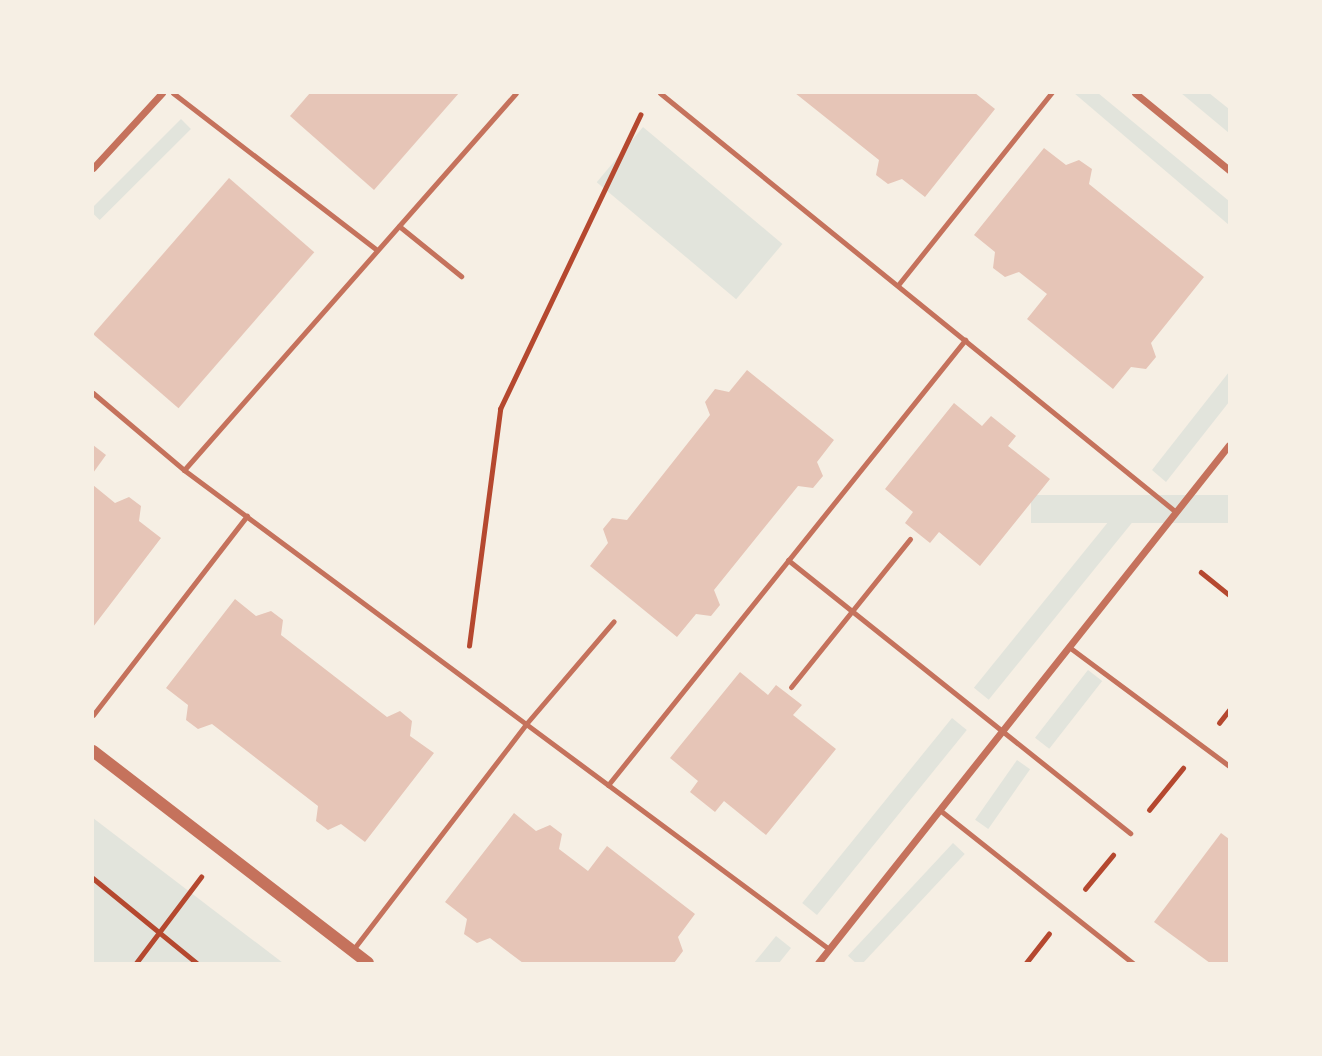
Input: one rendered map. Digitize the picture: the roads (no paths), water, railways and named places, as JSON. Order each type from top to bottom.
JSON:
[{"type":"street","points":[[93,168],[162,93]]},
{"type":"street","points":[[1135,93],[1229,170]]},
{"type":"street","points":[[817,963],[941,811],[1229,445]]},
{"type":"street","points":[[93,751],[368,963]]},
{"type":"lane","points":[[173,93],[377,250]]},
{"type":"lane","points":[[184,470],[516,93]]},
{"type":"lane","points":[[660,93],[1176,512]]},
{"type":"lane","points":[[898,285],[1051,93]]},
{"type":"lane","points":[[399,226],[461,276]]},
{"type":"lane","points":[[608,785],[965,340]]},
{"type":"lane","points":[[93,393],[184,470],[829,949]]},
{"type":"lane","points":[[93,715],[247,516]]},
{"type":"lane","points":[[791,687],[910,539]]},
{"type":"lane","points":[[788,561],[1130,834]]},
{"type":"lane","points":[[352,951],[526,724],[614,621]]},
{"type":"lane","points":[[1069,647],[1229,766]]},
{"type":"lane","points":[[941,811],[1133,963]]}]
